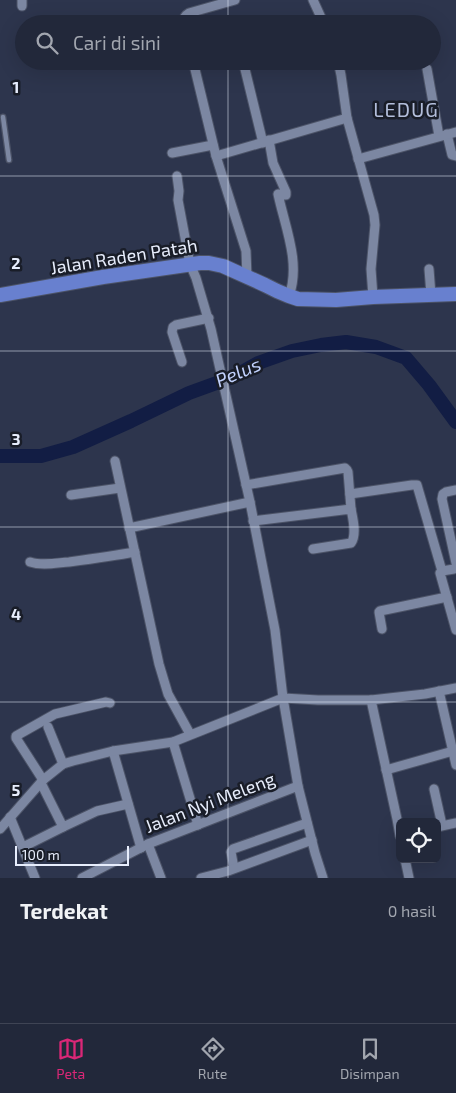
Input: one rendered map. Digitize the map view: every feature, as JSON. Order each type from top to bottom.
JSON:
[{"type":"main road","name":"Jalan Raden Patah","points":[[0,295],[190,264],[208,263],[223,266],[289,296],[310,300],[456,294]]},
{"type":"street","points":[[313,0],[320,15]]},
{"type":"street","points":[[186,15],[228,1]]},
{"type":"street","points":[[195,70],[216,156],[246,251],[247,277]]},
{"type":"street","points":[[246,70],[266,142],[286,192],[286,195],[278,194],[292,252],[292,279],[289,296]]},
{"type":"street","points":[[340,70],[347,118],[374,216],[373,297]]},
{"type":"street","points":[[427,70],[443,135],[452,155],[456,156]]},
{"type":"street","points":[[216,156],[347,118]]},
{"type":"street","points":[[358,159],[456,132]]},
{"type":"street","points":[[172,153],[213,145]]},
{"type":"street","points":[[177,176],[178,200],[190,264],[209,318],[250,502],[280,662],[284,703],[298,786],[323,878]]},
{"type":"street","points":[[429,270],[431,296]]},
{"type":"street","points":[[182,362],[172,332],[173,327],[209,318]]},
{"type":"street","points":[[115,461],[159,664],[168,694],[190,734]]},
{"type":"street","points":[[246,486],[345,468],[348,472],[353,542],[313,549]]},
{"type":"street","points":[[350,494],[412,485],[417,486],[442,571],[440,574],[456,630]]},
{"type":"street","points":[[70,495],[120,488]]},
{"type":"street","points":[[456,490],[446,492],[442,498],[456,563]]},
{"type":"street","points":[[129,528],[250,502]]},
{"type":"street","points":[[253,521],[352,509]]},
{"type":"street","points":[[30,562],[51,564],[135,552]]},
{"type":"street","points":[[442,571],[456,568]]},
{"type":"street","points":[[382,629],[378,612],[380,610],[447,597]]},
{"type":"street","points":[[0,829],[12,823],[63,764],[174,746],[190,734],[284,703],[371,702],[440,696],[456,688]]},
{"type":"street","points":[[440,696],[456,765]]},
{"type":"street","points":[[63,827],[43,785],[16,736],[55,714],[106,702],[110,703]]},
{"type":"street","points":[[371,702],[397,818]]},
{"type":"street","points":[[48,727],[63,764]]},
{"type":"street","points":[[174,746],[198,826]]},
{"type":"street","points":[[386,770],[453,751]]},
{"type":"street","points":[[114,755],[128,804],[144,846],[161,878]]},
{"type":"street","name":"Jalan Nyi Meleng","points":[[82,878],[144,846],[298,786]]},
{"type":"street","points":[[434,789],[439,818]]},
{"type":"street","points":[[23,847],[98,811],[128,804]]},
{"type":"street","points":[[12,823],[35,878]]},
{"type":"street","points":[[231,872],[231,852],[233,848],[307,823]]},
{"type":"street","points":[[441,826],[456,823]]},
{"type":"street","points":[[201,878],[231,872],[312,840]]},
{"type":"street","points":[[406,863],[409,878]]},
{"type":"lane","points":[[3,117],[9,160]]},
{"type":"waterway","name":"Pelus","points":[[0,456],[41,456],[73,447],[189,393],[233,377],[258,363],[292,351],[346,342],[376,347],[406,358],[429,385],[456,422]]},
{"type":"district","name":"LEDUG","points":[[406,110]]}]
